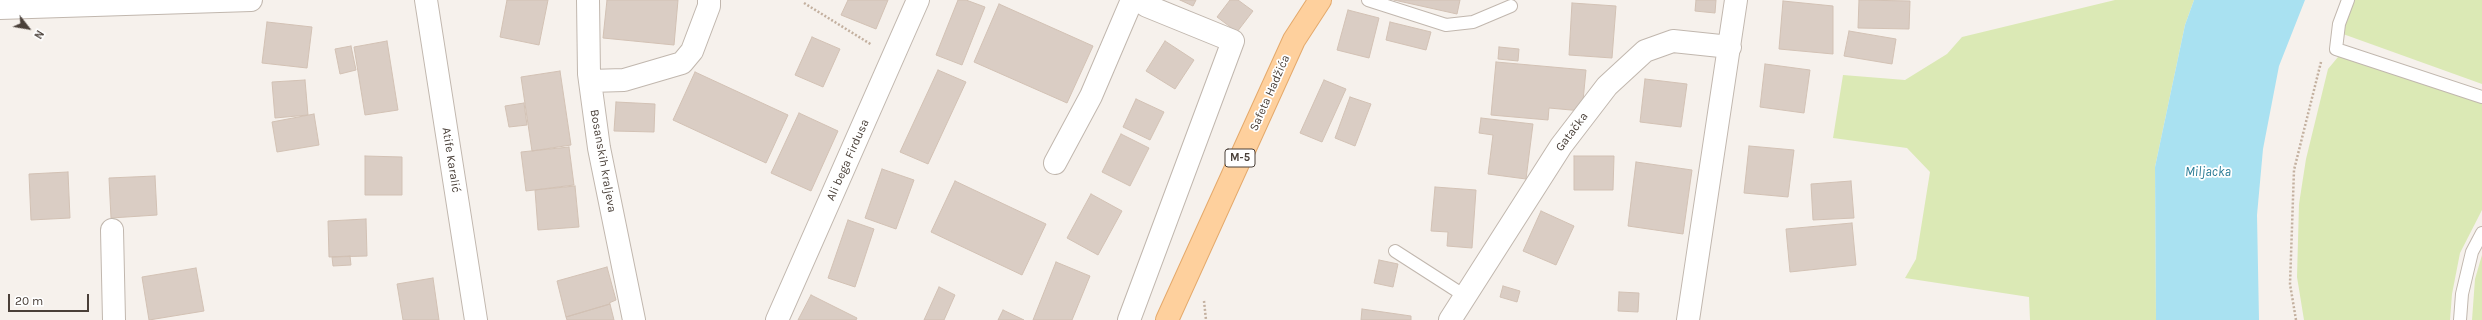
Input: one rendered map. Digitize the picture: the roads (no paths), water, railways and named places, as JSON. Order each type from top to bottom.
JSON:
[{"type":"main road","name":"Safeta Hadžića","points":[[1167,320],[1294,40],[1320,0]]},
{"type":"street","points":[[0,8],[250,0]]},
{"type":"street","name":"Atife Karalić","points":[[426,0],[476,320]]},
{"type":"street","name":"Bosanskih kraljeva","points":[[588,0],[590,81],[599,148],[634,320]]},
{"type":"street","points":[[590,81],[624,80],[682,63],[692,50],[709,6],[709,0]]},
{"type":"street","name":"Ali bega Firdusa","points":[[777,320],[894,59],[918,0]]},
{"type":"street","points":[[1055,163],[1091,96],[1132,0]]},
{"type":"street","points":[[1129,320],[1233,41],[1147,6],[1138,0]]},
{"type":"street","points":[[1688,320],[1736,0]]},
{"type":"street","name":"Gatačka","points":[[1450,320],[1561,146],[1607,86],[1645,51],[1673,42],[1730,47]]},
{"type":"street","points":[[112,230],[114,320]]},
{"type":"lane","points":[[1368,0],[1446,25],[1473,22],[1512,6]]},
{"type":"lane","points":[[2348,0],[2340,24],[2336,49],[2482,97]]},
{"type":"lane","points":[[2460,320],[2462,294],[2472,252],[2482,233]]},
{"type":"lane","points":[[1395,251],[1465,296]]},
{"type":"water","name":"Miljacka","points":[[2194,0],[2305,0],[2279,66],[2263,149],[2257,215],[2259,320],[2156,320],[2155,167],[2185,25]]}]
